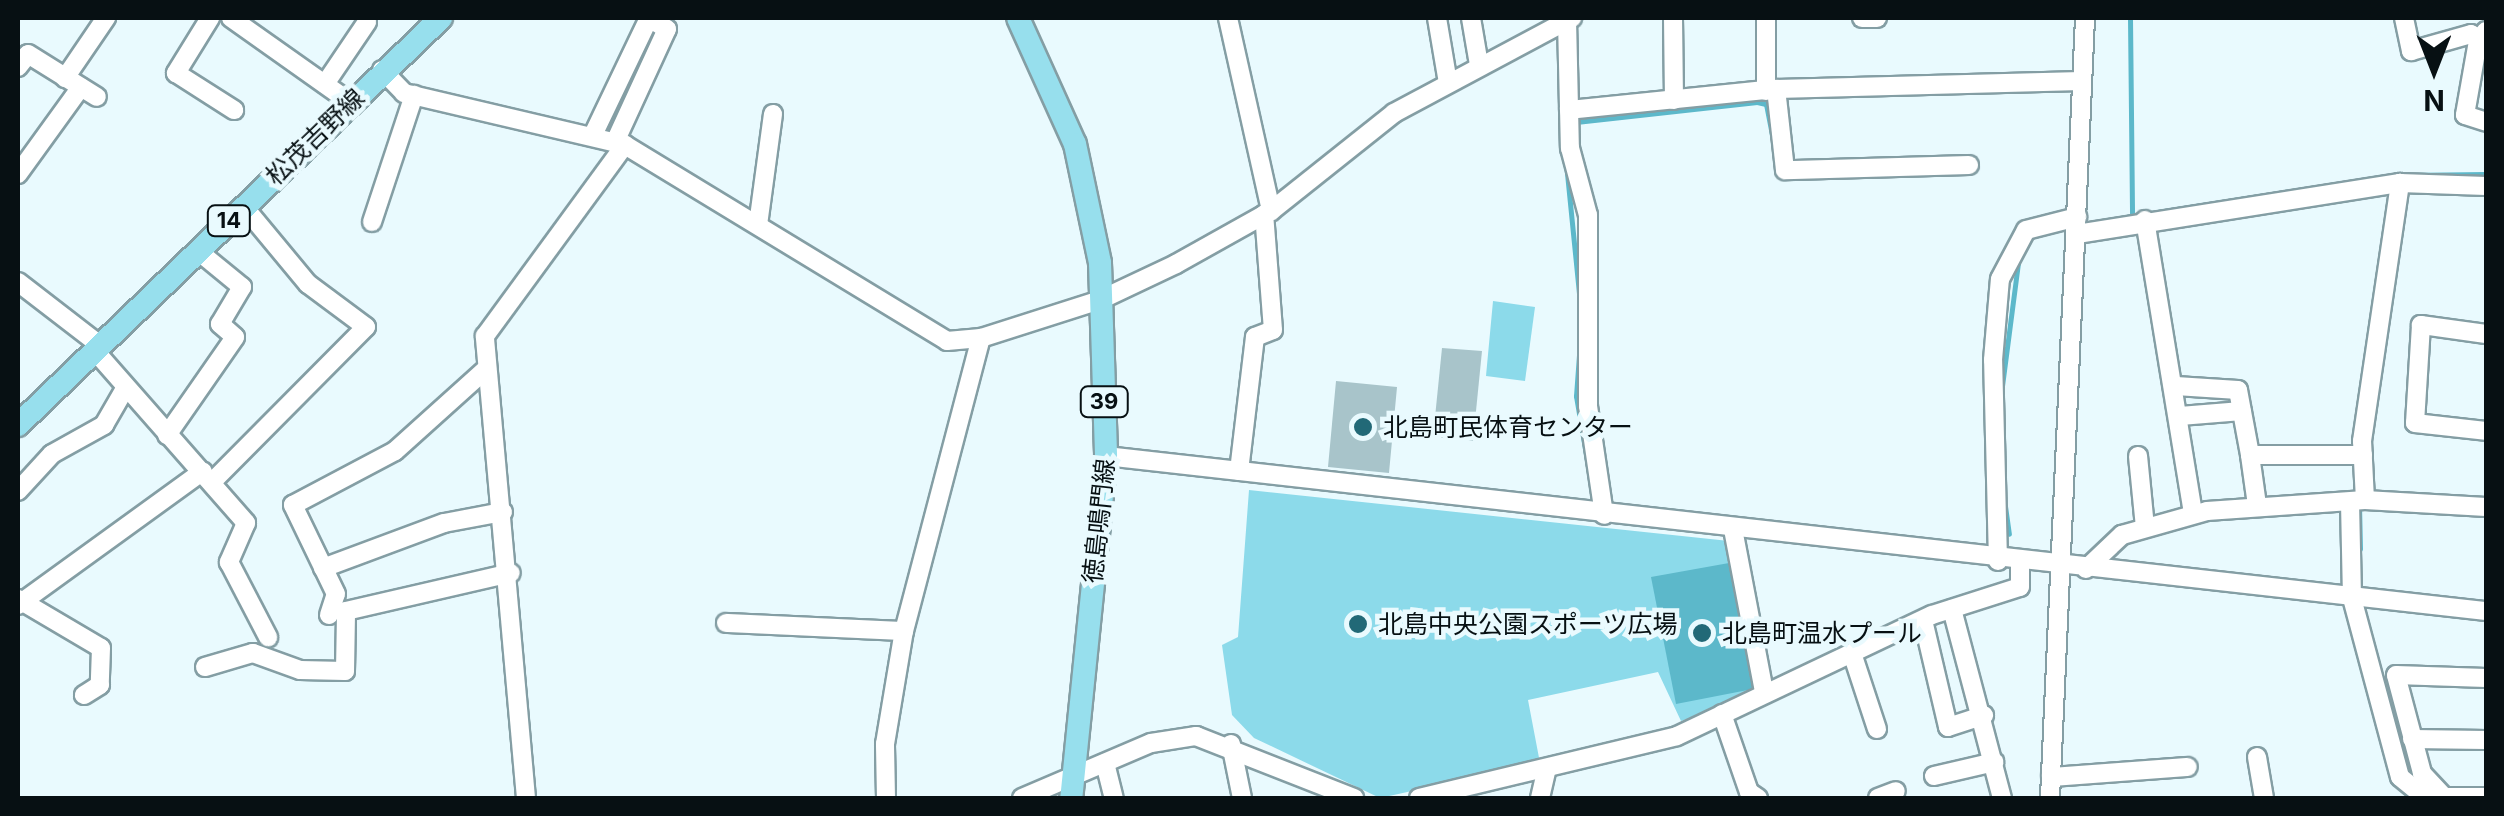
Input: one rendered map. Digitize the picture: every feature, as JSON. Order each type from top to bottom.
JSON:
[{"type":"main road","name":"徳島鳴門線","points":[[1018,18],[1075,144],[1100,300],[1106,456],[1072,788]]},
{"type":"main road","name":"松茂吉野線","points":[[18,425],[430,23]]},
{"type":"street","points":[[18,174],[81,88],[106,18]]},
{"type":"street","points":[[210,18],[176,73],[234,110]]},
{"type":"street","points":[[230,18],[351,102]]},
{"type":"street","points":[[526,798],[512,573],[484,371],[485,336],[620,144],[667,30],[649,18],[593,135]]},
{"type":"street","points":[[1228,18],[1268,212],[1273,330],[1255,338],[1239,471]]},
{"type":"street","points":[[1437,18],[1448,83]]},
{"type":"street","points":[[1472,18],[1479,65]]},
{"type":"street","points":[[1673,18],[1674,100]]},
{"type":"street","points":[[1766,18],[1771,90],[1785,170],[1969,166]]},
{"type":"street","points":[[1862,18],[1877,18]]},
{"type":"street","points":[[2050,798],[2085,18]]},
{"type":"street","points":[[2404,18],[2411,51],[2471,34],[2484,38],[2465,116],[2486,122]]},
{"type":"street","points":[[382,70],[414,95],[620,144],[947,341],[981,338],[1100,300],[1268,212],[1394,114],[1570,19],[1570,148],[1588,214],[1588,406],[1604,514]]},
{"type":"street","points":[[325,84],[368,22]]},
{"type":"street","points":[[18,68],[28,54],[81,88]]},
{"type":"street","points":[[1569,110],[1771,90],[2082,82]]},
{"type":"street","points":[[372,222],[414,95]]},
{"type":"street","points":[[758,225],[773,114]]},
{"type":"street","points":[[1998,561],[1993,377],[2000,280],[2026,230],[2145,220],[2400,183],[2486,186]]},
{"type":"street","points":[[2400,183],[2356,455],[2358,501],[2352,598],[2400,777],[2425,796],[2486,797]]},
{"type":"street","points":[[84,695],[100,685],[101,648],[18,602],[208,476],[366,327],[308,284],[244,206]]},
{"type":"street","points":[[2145,220],[2150,280],[2176,386],[2193,514]]},
{"type":"street","points":[[167,435],[235,337],[220,324],[242,287],[198,251]]},
{"type":"street","points":[[18,282],[98,348],[124,391],[208,476],[246,523],[229,562],[268,636]]},
{"type":"street","points":[[2486,334],[2421,326],[2415,423],[2486,430]]},
{"type":"street","points":[[886,798],[885,744],[904,632],[981,338]]},
{"type":"street","points":[[328,615],[336,594],[294,505],[395,452],[484,371]]},
{"type":"street","points":[[2176,386],[2238,390],[2257,505]]},
{"type":"street","points":[[18,491],[52,454],[104,425],[124,391]]},
{"type":"street","points":[[2180,416],[2242,411]]},
{"type":"street","points":[[2250,455],[2356,455]]},
{"type":"street","points":[[1106,456],[2020,564],[2486,611]]},
{"type":"street","points":[[2138,456],[2145,527]]},
{"type":"street","points":[[2086,569],[2122,536],[2193,514],[2257,505],[2358,501],[2486,506]]},
{"type":"street","points":[[323,568],[444,523],[503,512]]},
{"type":"street","points":[[1733,529],[1764,691]]},
{"type":"street","points":[[1420,798],[1546,772],[1677,736],[1722,714],[1756,704],[1764,691],[1923,620],[2020,586],[2020,564]]},
{"type":"street","points":[[205,666],[253,653],[300,670],[345,672],[346,611],[512,573]]},
{"type":"street","points":[[1952,609],[1984,715],[2002,798]]},
{"type":"street","points":[[1923,620],[1948,726],[1984,715]]},
{"type":"street","points":[[726,623],[904,632]]},
{"type":"street","points":[[1852,652],[1877,729]]},
{"type":"street","points":[[2444,798],[2422,773],[2396,675],[2486,678]]},
{"type":"street","points":[[1722,714],[1749,792],[1758,798]]},
{"type":"street","points":[[1022,798],[1072,788],[1105,762],[1196,736],[1231,744],[1354,798]]},
{"type":"street","points":[[2412,739],[2486,740]]},
{"type":"street","points":[[1231,744],[1242,798]]},
{"type":"street","points":[[2257,757],[2264,798]]},
{"type":"street","points":[[1105,762],[1114,798]]},
{"type":"street","points":[[1934,776],[1994,762]]},
{"type":"street","points":[[2051,777],[2188,767]]},
{"type":"street","points":[[1540,798],[1546,772]]},
{"type":"shaded area","points":[[1493,301],[1535,307],[1525,381],[1486,376]]},
{"type":"shaded area","points":[[1249,490],[1729,541],[1756,697],[1681,721],[1658,672],[1528,700],[1540,763],[1380,798],[1254,738],[1232,715],[1222,645],[1238,637]]},
{"type":"shaded area","name":"北島町温水プール","points":[[1729,563],[1753,689],[1676,704],[1651,577]]},
{"type":"building","points":[[1442,348],[1482,351],[1473,441],[1433,437]]},
{"type":"building","name":"北島町民体育センター","points":[[1336,381],[1397,387],[1389,473],[1328,467]]},
{"type":"waterway","points":[[2130,18],[2132,216],[2394,175]]},
{"type":"waterway","points":[[1576,122],[1757,102],[1766,104],[1773,140]]},
{"type":"waterway","points":[[1563,133],[1579,294]]},
{"type":"waterway","points":[[2405,175],[2486,174]]},
{"type":"waterway","points":[[2106,221],[2132,216]]},
{"type":"waterway","points":[[2002,386],[2018,263]]},
{"type":"waterway","points":[[1579,355],[1576,396],[1592,490]]},
{"type":"waterway","points":[[2356,424],[2360,400]]},
{"type":"waterway","points":[[2359,505],[2360,549]]},
{"type":"waterway","points":[[2005,506],[2009,534]]},
{"type":"place","name":"北島町民体育センター","points":[[1363,427]]},
{"type":"place","name":"北島中央公園スポーツ広場","points":[[1358,624]]},
{"type":"place","name":"北島町温水プール","points":[[1702,633]]}]
